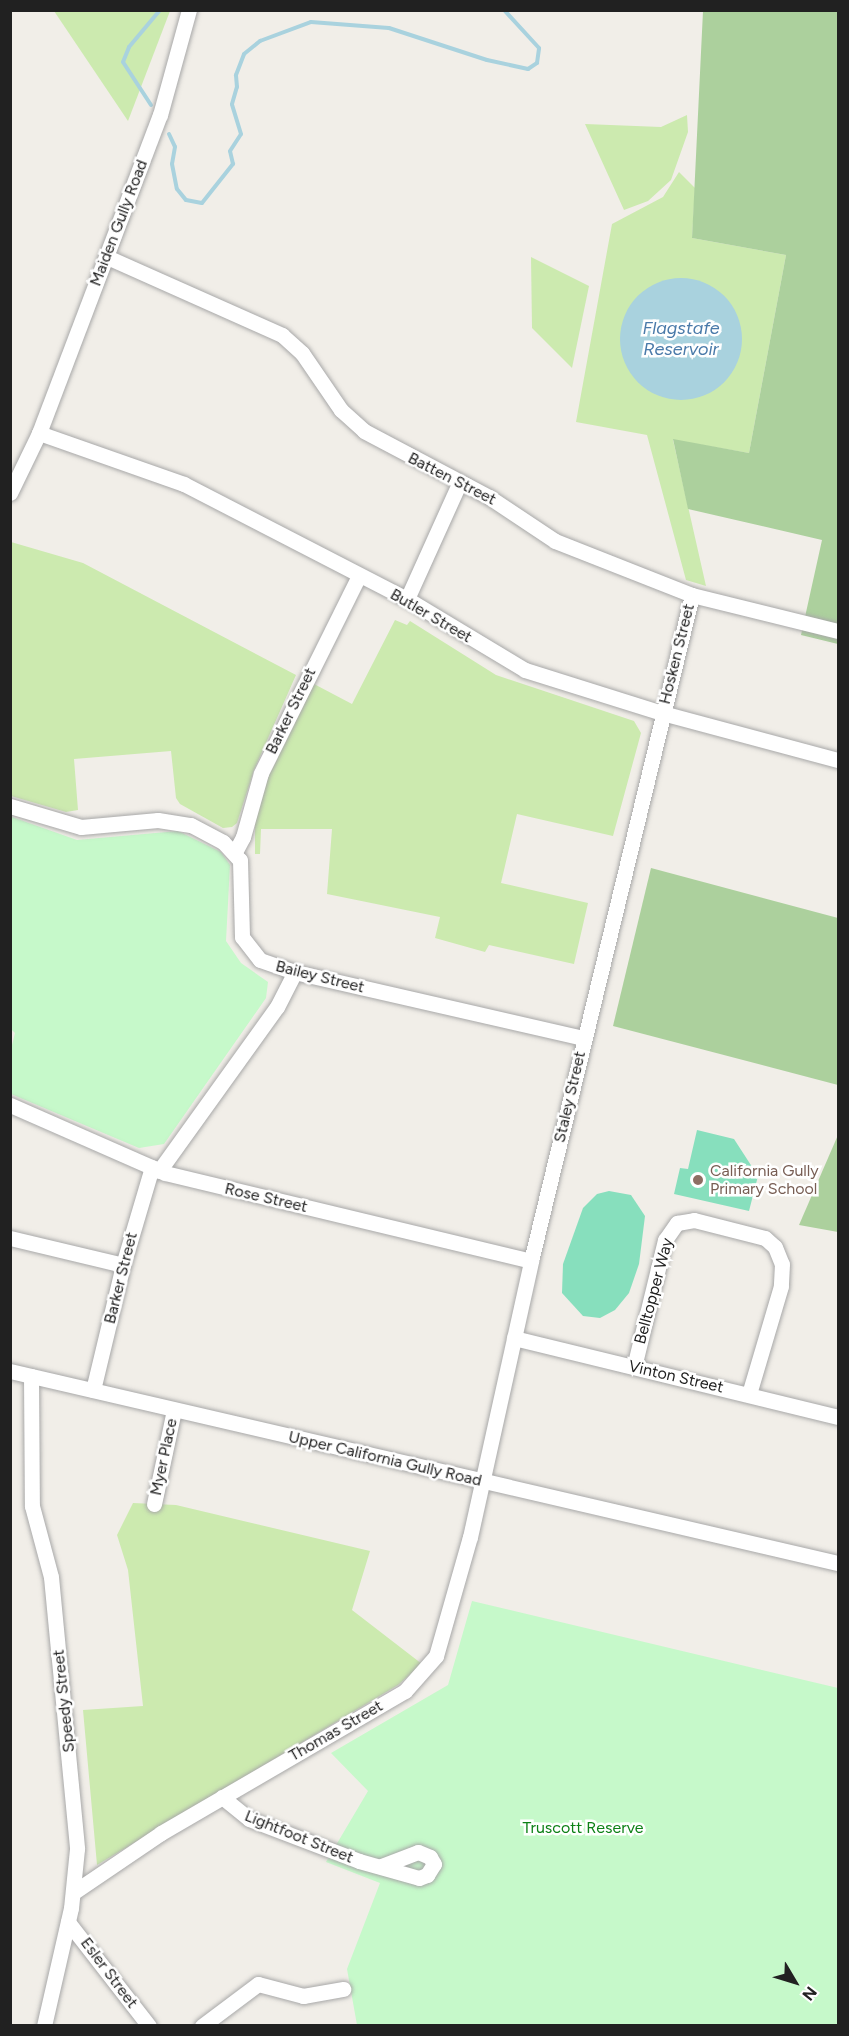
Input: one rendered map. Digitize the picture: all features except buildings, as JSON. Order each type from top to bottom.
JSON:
[{"type":"street","name":"Maiden Gully Road","points":[[10,493],[39,433],[107,257],[172,81],[189,10]]},
{"type":"street","name":"Batten Street","points":[[107,257],[282,335],[302,353],[352,421],[459,484],[499,503],[569,549],[692,595],[838,631]]},
{"type":"street","name":"Butler Street","points":[[39,433],[184,484],[407,599],[525,670],[662,713],[838,760]]},
{"type":"street","points":[[407,599],[459,484]]},
{"type":"street","name":"Barker Street","points":[[234,852],[243,837],[261,773],[359,576]]},
{"type":"street","name":"Hosken Street","points":[[662,713],[692,595]]},
{"type":"street","name":"Staley Street","points":[[482,1482],[531,1261],[662,713]]},
{"type":"street","points":[[10,806],[81,827],[143,821],[182,823],[213,836],[234,852]]},
{"type":"street","name":"Bailey Street","points":[[234,852],[242,868],[241,927],[246,946],[260,960],[294,972],[584,1038]]},
{"type":"street","name":"Barker Street","points":[[93,1390],[123,1265],[155,1169],[277,1007],[294,972]]},
{"type":"street","name":"Rose Street","points":[[10,1105],[155,1169],[531,1261]]},
{"type":"street","name":"Belltopper Way","points":[[634,1367],[668,1233],[677,1223],[694,1220],[765,1238],[779,1255],[783,1277],[749,1394]]},
{"type":"street","points":[[10,1238],[123,1265]]},
{"type":"street","name":"Vinton Street","points":[[514,1338],[838,1417]]},
{"type":"street","name":"Upper California Gully Road","points":[[10,1371],[760,1548],[838,1563]]},
{"type":"street","name":"Speedy Street","points":[[31,1376],[32,1506],[48,1561],[55,1612],[75,1821],[74,1892],[44,2025]]},
{"type":"street","name":"Myer Place","points":[[154,1504],[174,1410]]},
{"type":"street","name":"Thomas Street","points":[[74,1892],[147,1842],[405,1691],[424,1674],[447,1629],[482,1482]]},
{"type":"street","name":"Upper California Gully Road","points":[[760,1548],[838,1573]]},
{"type":"street","name":"Lightfoot Street","points":[[222,1797],[234,1809],[261,1824],[381,1866]]},
{"type":"street","name":"Esler Street","points":[[68,1922],[149,2025]]},
{"type":"street","points":[[202,2025],[258,1984],[303,1996],[343,1989]]},
{"type":"green space","points":[[54,11],[170,11],[128,121]]},
{"type":"green space","points":[[703,11],[838,11],[838,644],[801,635],[822,540],[688,509],[673,439],[749,453],[786,255],[692,238]]},
{"type":"green space","points":[[687,115],[688,132],[671,180],[648,201],[624,210],[585,124],[661,127]]},
{"type":"green space","points":[[679,172],[695,188],[692,238],[786,255],[749,453],[673,440],[706,586],[686,580],[647,435],[576,422],[612,224],[663,197]]},
{"type":"green space","points":[[531,257],[589,286],[572,368],[532,328]]},
{"type":"green space","points":[[11,542],[83,563],[296,675],[254,770],[237,823],[232,827],[223,828],[180,804],[176,798],[171,751],[74,759],[78,810],[66,812],[11,796]]},
{"type":"green space","points":[[395,620],[407,625],[410,621],[496,675],[634,721],[641,733],[613,836],[517,814],[501,883],[588,903],[574,964],[489,945],[485,952],[435,938],[440,917],[327,894],[332,829],[261,829],[260,854],[255,854],[255,821],[266,781],[314,684],[352,704]]},
{"type":"green space","points":[[12,817],[77,840],[178,831],[221,852],[230,865],[226,941],[241,963],[268,982],[266,998],[164,1144],[139,1148],[11,1094],[11,1049],[15,1033],[10,1028]]},
{"type":"green space","points":[[651,868],[838,918],[838,1085],[613,1026]]},
{"type":"green space","points":[[697,1130],[734,1139],[758,1176],[749,1211],[674,1194],[680,1168],[688,1169]]},
{"type":"green space","points":[[838,1135],[838,1232],[799,1225]]},
{"type":"green space","points":[[609,1191],[631,1195],[645,1216],[639,1264],[629,1293],[615,1310],[600,1318],[583,1316],[562,1293],[563,1264],[583,1208],[597,1194]]},
{"type":"green space","points":[[133,1503],[176,1505],[370,1551],[352,1610],[422,1664],[398,1685],[97,1865],[83,1710],[143,1706],[128,1570],[117,1535]]},
{"type":"green space","name":"Truscott Reserve","points":[[472,1601],[838,1688],[838,2025],[357,2025],[347,1969],[380,1883],[326,1862],[368,1791],[331,1753],[448,1685]]},
{"type":"water","name":"Flagstafe Reservoir","points":[[681,278],[704,282],[724,296],[738,316],[742,339],[738,362],[724,382],[704,396],[681,400],[658,396],[638,382],[624,362],[620,339],[624,316],[638,296],[658,282]]},
{"type":"waterway","points":[[151,105],[123,62],[129,47],[160,10]]},
{"type":"waterway","points":[[169,134],[175,147],[172,164],[177,189],[186,200],[202,203],[233,164],[230,151],[241,134],[232,104],[237,87],[236,75],[244,54],[260,41],[311,22],[389,28],[487,60],[528,69],[537,63],[539,48],[504,10]]},
{"type":"place","name":"California Gully Primary School","points":[[698,1180]]}]
